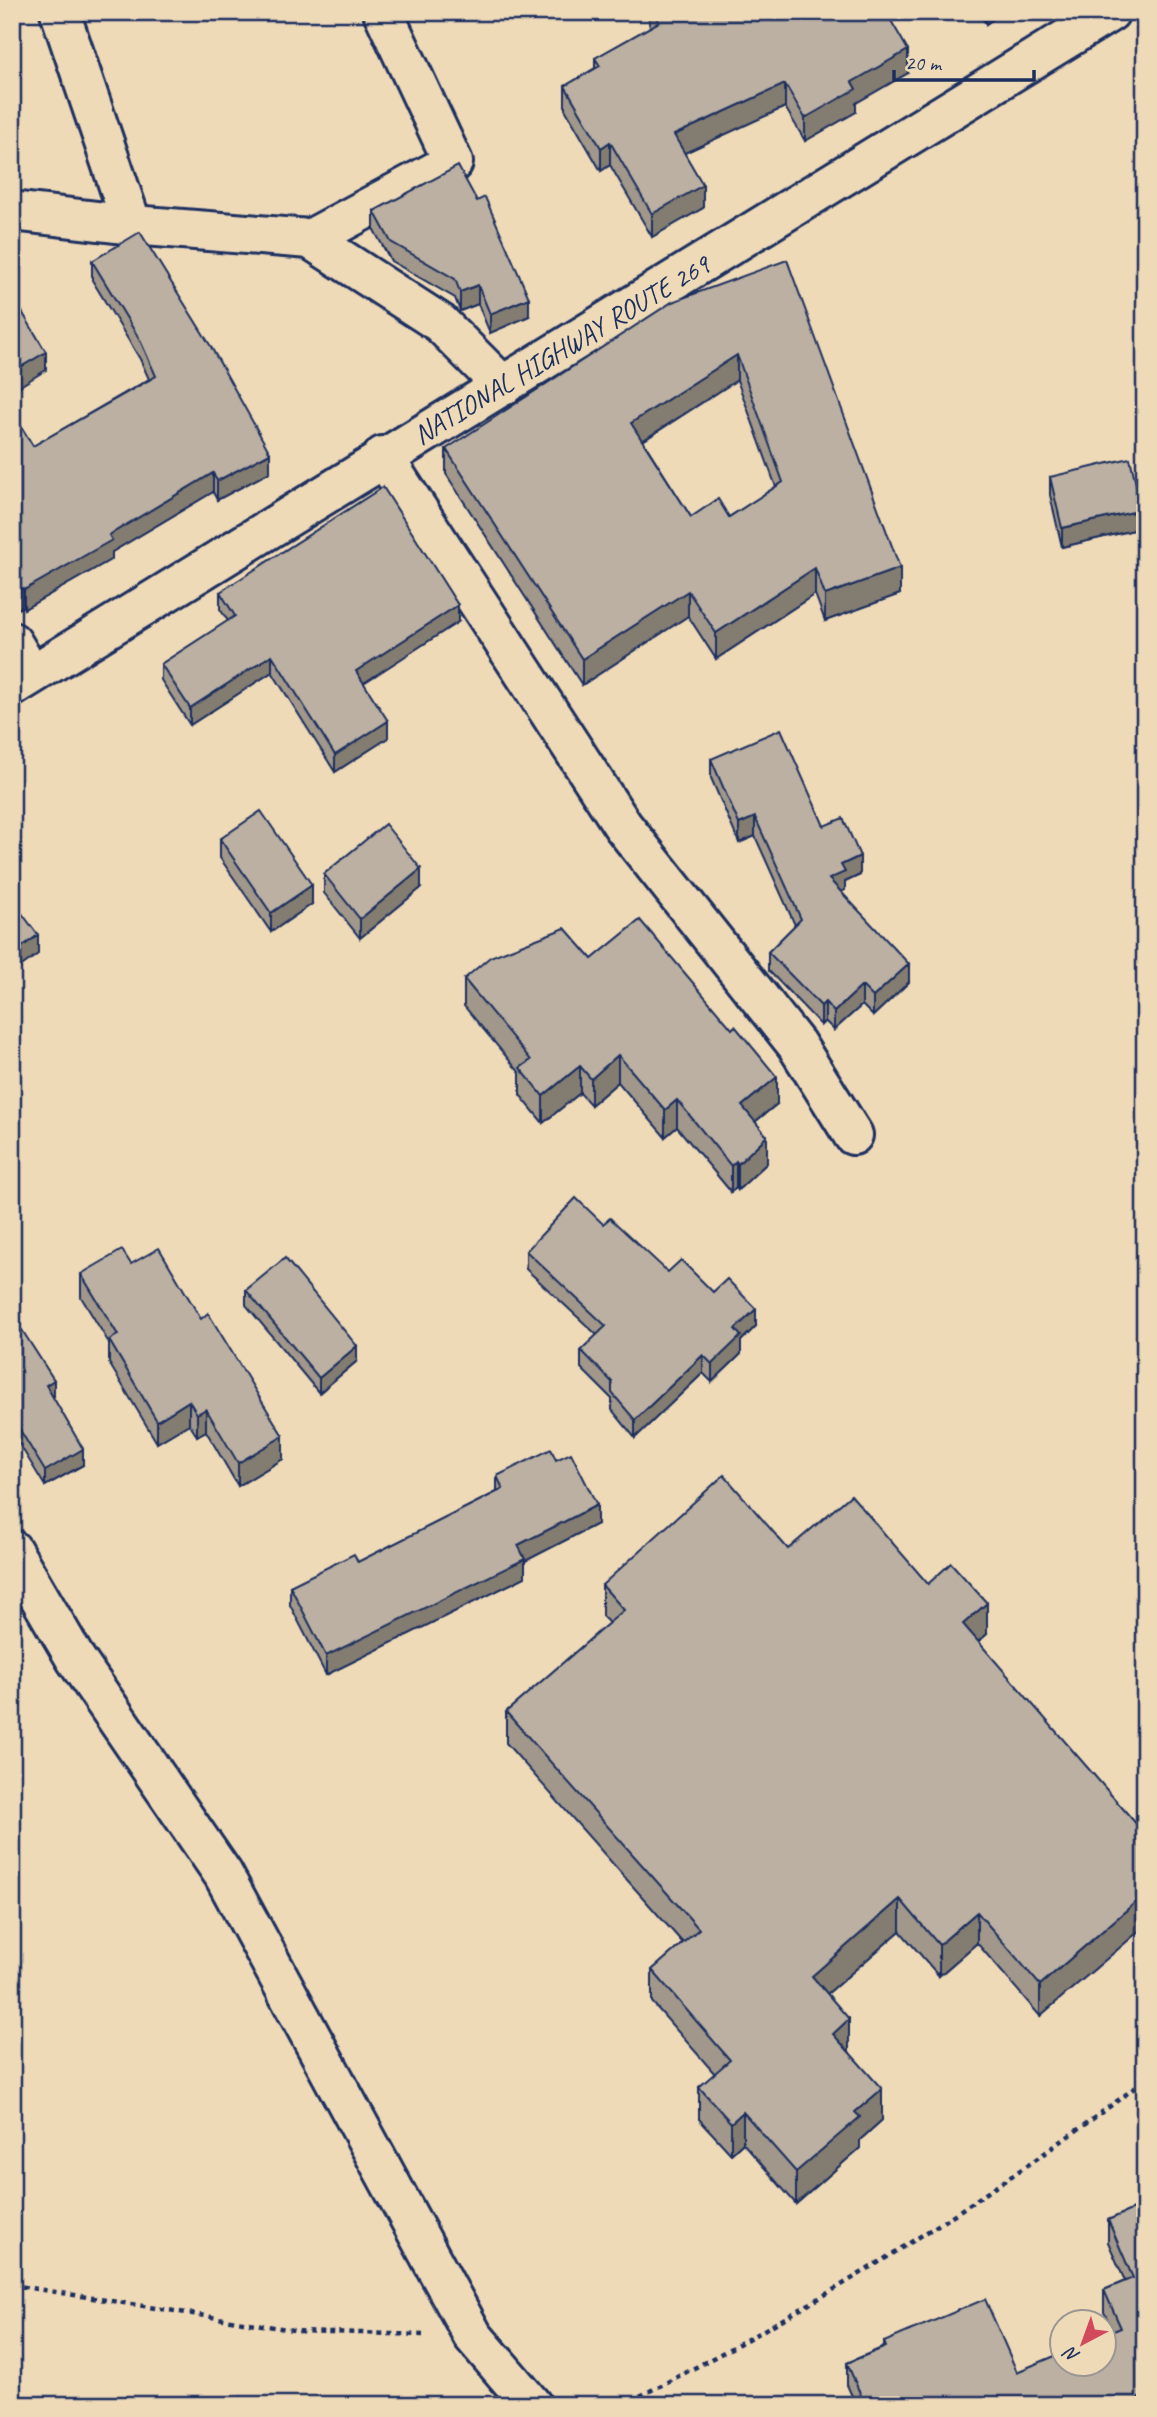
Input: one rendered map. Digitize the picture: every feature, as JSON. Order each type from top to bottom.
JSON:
[{"type":"main road","points":[[60,12],[132,225]]},
{"type":"main road","points":[[310,239],[453,162],[383,12]]},
{"type":"main road","name":"NATIONAL HIGHWAY ROUTE 269","points":[[22,680],[1110,12]]},
{"type":"main road","points":[[12,211],[132,225],[310,239],[440,323],[503,386]]},
{"type":"main road","points":[[383,456],[623,826],[796,1044],[853,1135]]},
{"type":"main road","points":[[12,642],[22,680]]},
{"type":"main road","points":[[12,1550],[75,1658],[223,1874],[473,2336],[532,2405]]},
{"type":"path","points":[[622,2405],[699,2367],[841,2286],[958,2212],[1076,2132],[1145,2080]]},
{"type":"path","points":[[12,2285],[299,2331],[473,2336]]},
{"type":"building","points":[[654,12],[886,12],[908,50],[852,82],[856,89],[805,118],[785,84],[674,135],[703,185],[652,214],[610,142],[601,148],[565,86],[600,66],[595,58],[659,22]]},
{"type":"building","points":[[458,166],[477,201],[485,197],[529,298],[490,314],[478,285],[460,292],[455,279],[391,242],[374,211]]},
{"type":"building","points":[[140,232],[210,345],[270,453],[217,481],[213,473],[109,535],[112,540],[24,590],[23,588],[12,594],[12,412],[33,446],[156,376],[140,340],[92,261]]},
{"type":"building","points":[[787,260],[900,568],[825,595],[815,568],[716,633],[688,591],[582,659],[446,449],[672,302]],"holes":[[[737,355],[783,482],[729,517],[718,499],[691,517],[631,423]]]},
{"type":"building","points":[[12,295],[46,352],[12,372]]},
{"type":"building","points":[[1130,458],[1142,510],[1062,528],[1050,477]]},
{"type":"building","points":[[383,487],[458,605],[356,671],[388,721],[335,755],[272,655],[190,708],[161,664],[235,616],[220,592]]},
{"type":"building","points":[[781,729],[824,826],[843,818],[860,856],[841,865],[845,872],[829,879],[909,964],[873,997],[862,986],[834,1012],[825,1002],[821,1006],[768,952],[801,919],[755,817],[739,824],[711,759]]},
{"type":"building","points":[[261,811],[312,885],[271,913],[220,839]]},
{"type":"building","points":[[385,824],[421,869],[360,919],[324,874]]},
{"type":"building","points":[[12,900],[38,935],[12,954]]},
{"type":"building","points":[[640,920],[732,1029],[735,1026],[777,1077],[742,1106],[767,1136],[738,1164],[736,1161],[731,1166],[677,1100],[665,1110],[618,1055],[591,1079],[580,1066],[543,1096],[520,1068],[531,1060],[464,979],[490,957],[565,928],[592,959]]},
{"type":"building","points":[[576,1198],[603,1224],[610,1218],[668,1272],[681,1260],[713,1292],[727,1279],[756,1309],[735,1329],[741,1336],[712,1364],[703,1355],[635,1420],[612,1393],[612,1382],[581,1350],[606,1326],[526,1251]]},
{"type":"building","points":[[159,1248],[201,1319],[208,1313],[283,1436],[238,1463],[206,1409],[197,1414],[189,1401],[157,1421],[109,1340],[118,1335],[81,1274],[122,1250],[131,1264]]},
{"type":"building","points":[[285,1258],[357,1346],[319,1378],[246,1290]]},
{"type":"building","points":[[22,1330],[54,1380],[46,1385],[83,1449],[45,1471],[12,1417],[12,1336]]},
{"type":"building","points":[[551,1449],[556,1460],[571,1453],[597,1505],[518,1545],[525,1559],[326,1656],[290,1586],[354,1554],[358,1562],[503,1489],[497,1476]]},
{"type":"building","points":[[724,1475],[788,1549],[851,1495],[928,1584],[951,1563],[987,1603],[963,1624],[1145,1834],[1145,1894],[1040,1985],[977,1912],[939,1945],[900,1899],[812,1976],[849,2019],[833,2034],[882,2089],[855,2112],[860,2117],[796,2172],[743,2112],[731,2123],[699,2087],[730,2060],[652,1970],[699,1929],[506,1712],[624,1610],[602,1585]]},
{"type":"building","points":[[1145,2204],[1145,2401],[1143,2396],[1124,2405],[865,2405],[847,2363],[886,2347],[884,2342],[985,2299],[1017,2372],[1048,2359],[1048,2378],[1118,2378],[1118,2329],[1121,2328],[1118,2308],[1112,2308],[1104,2290],[1133,2278],[1108,2220]]}]
